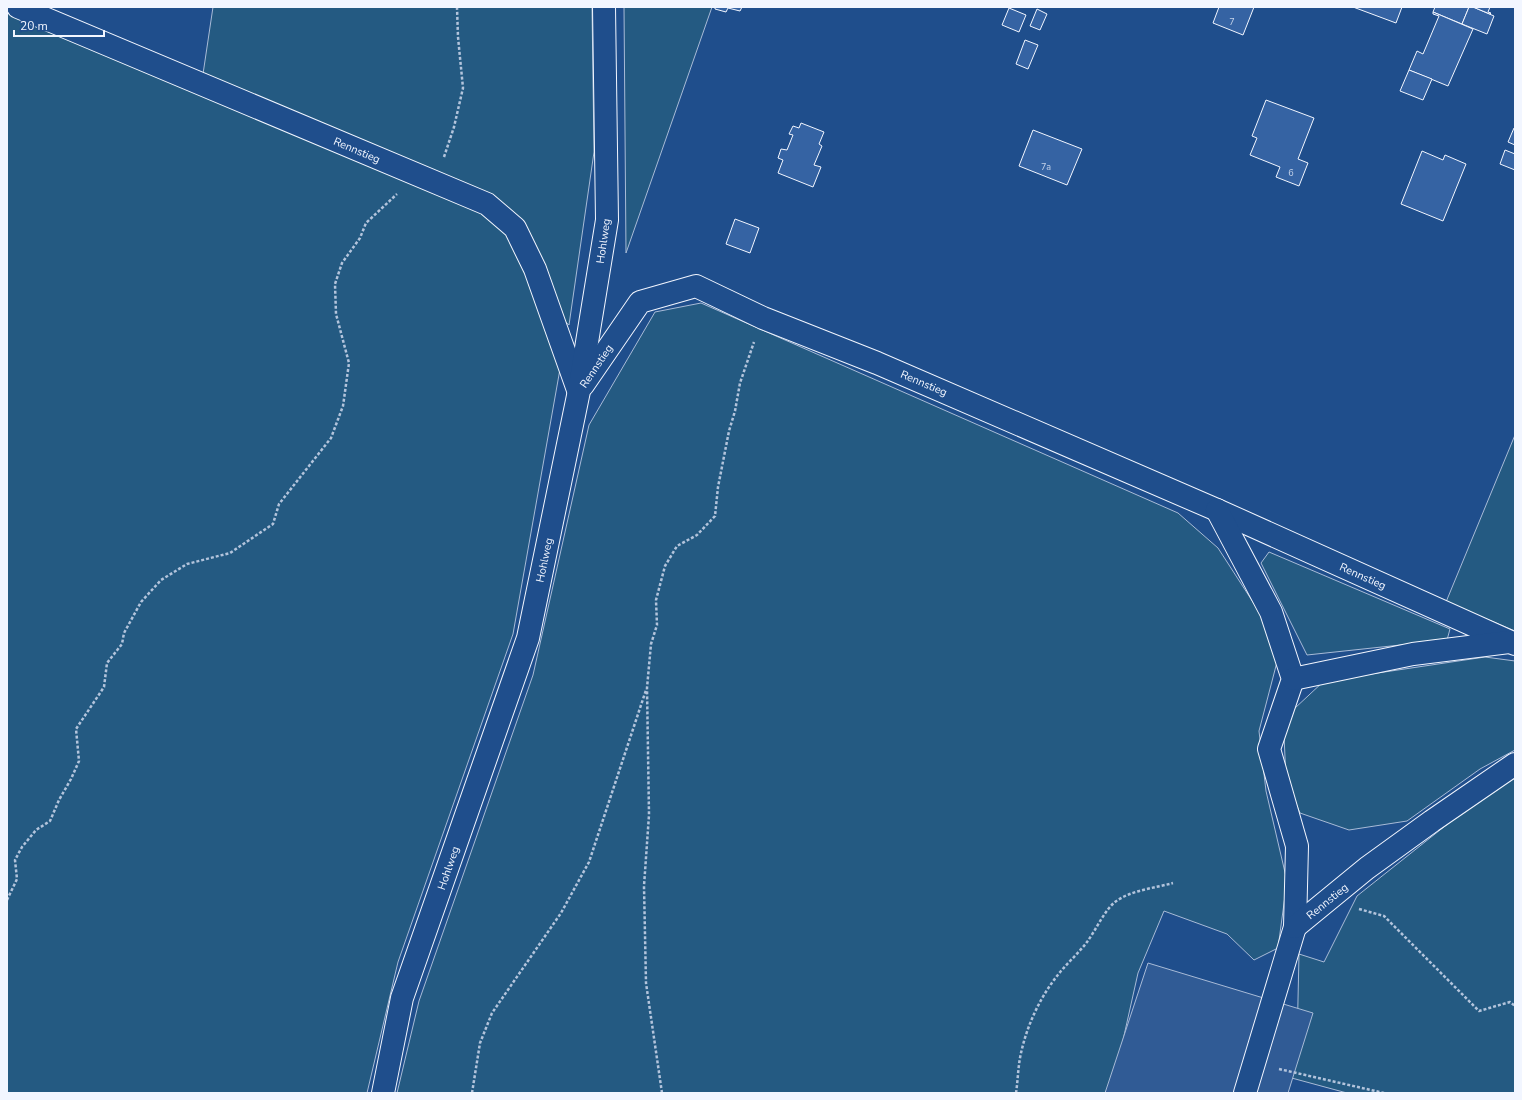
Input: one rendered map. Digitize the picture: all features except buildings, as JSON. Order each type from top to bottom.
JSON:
[{"type":"street","name":"Rennstieg","points":[[18,7],[487,204],[515,228],[535,269],[579,391]]},
{"type":"street","name":"Hohlweg","points":[[383,1093],[402,998],[528,638],[579,391],[607,220],[604,7]]},
{"type":"street","name":"Rennstieg","points":[[579,391],[640,302],[696,286],[763,318],[877,363],[1218,510],[1512,643]]},
{"type":"street","points":[[1218,510],[1271,612],[1293,679]]},
{"type":"street","name":"Rennstieg","points":[[1245,1093],[1295,927],[1297,846],[1269,749],[1293,679],[1414,654],[1512,643]]},
{"type":"street","name":"Rennstieg","points":[[1295,927],[1367,868],[1426,825],[1515,764]]},
{"type":"path","points":[[435,183],[454,128],[463,88],[458,37],[457,7]]},
{"type":"path","points":[[7,900],[17,879],[15,860],[22,847],[36,830],[50,821],[59,800],[80,761],[76,729],[104,687],[107,663],[122,644],[124,633],[140,602],[161,580],[187,564],[230,553],[273,524],[279,504],[331,438],[343,406],[349,363],[336,314],[335,284],[342,263],[360,238],[366,223],[394,197],[413,173]]},
{"type":"path","points":[[662,1093],[646,983],[644,886],[649,815],[647,688],[652,644],[657,625],[656,600],[665,566],[677,546],[697,535],[715,516],[718,488],[740,383],[763,318]]},
{"type":"path","points":[[472,1093],[480,1043],[492,1013],[562,913],[589,862],[647,688]]},
{"type":"path","points":[[1016,1093],[1021,1055],[1027,1030],[1040,1002],[1057,976],[1087,942],[1101,922],[1106,911],[1116,902],[1127,895],[1173,883]]},
{"type":"path","points":[[1328,900],[1384,916],[1452,982],[1479,1011],[1510,1002],[1515,1006]]},
{"type":"path","points":[[1253,1066],[1276,1068],[1384,1093]]},
{"type":"shaded area","points":[[213,7],[592,7],[594,152],[569,325],[561,318],[519,220],[203,74]]},
{"type":"shaded area","points":[[624,7],[712,7],[626,253]]},
{"type":"shaded area","points":[[7,11],[436,189],[484,214],[514,240],[560,369],[513,634],[398,962],[367,1093],[7,1093]]},
{"type":"shaded area","points":[[701,303],[1178,513],[1218,548],[1262,616],[1277,662],[1259,731],[1266,791],[1287,881],[1278,948],[1254,960],[1227,934],[1164,911],[1138,973],[1117,1067],[1107,1093],[397,1093],[419,1001],[533,675],[589,425],[655,312]]},
{"type":"shaded area","points":[[1515,435],[1515,631],[1446,602]]},
{"type":"shaded area","points":[[1269,552],[1450,629],[1447,640],[1307,655],[1261,563]]},
{"type":"shaded area","points":[[1485,657],[1515,661],[1515,750],[1480,769],[1407,821],[1349,830],[1300,813],[1286,780],[1284,735],[1294,709],[1324,681]]},
{"type":"shaded area","points":[[1515,778],[1515,1093],[1347,1093],[1288,1077],[1297,1046],[1299,954],[1324,962],[1357,896],[1479,799]]},
{"type":"shaded area","points":[[1148,963],[1313,1013],[1288,1093],[1105,1093]]}]
